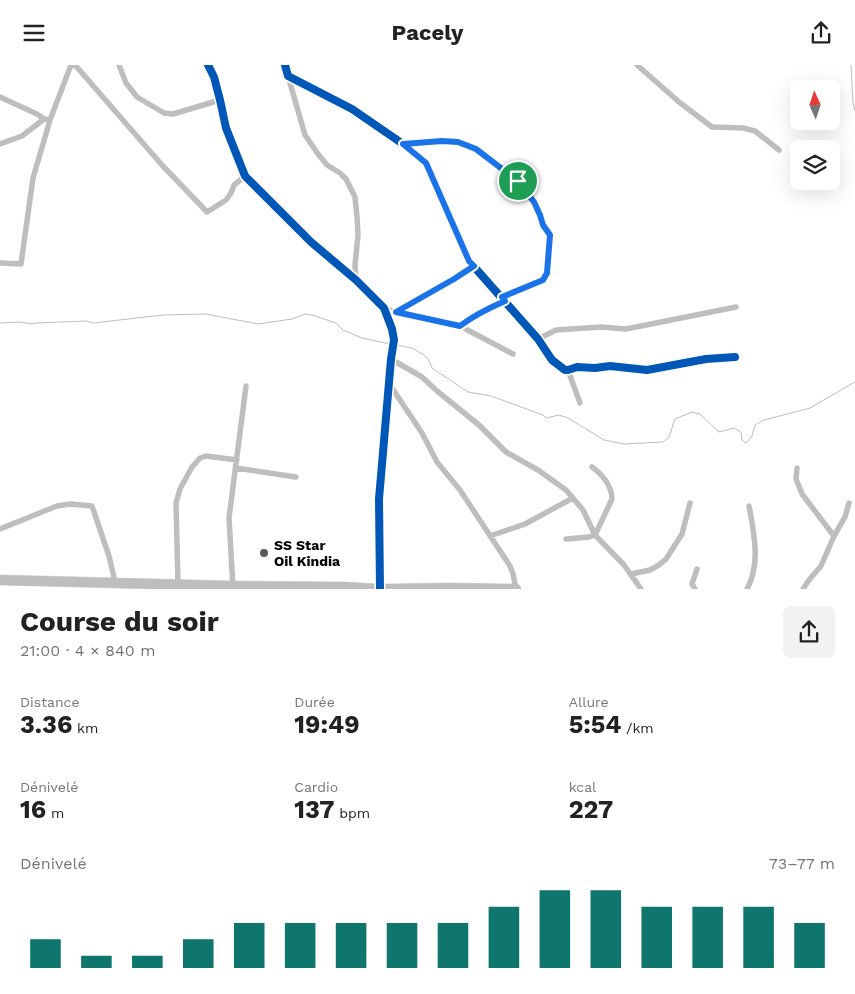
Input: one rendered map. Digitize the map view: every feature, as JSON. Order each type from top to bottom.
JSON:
[{"type":"highway","points":[[0,580],[96,585],[115,582],[233,588],[379,589]]},
{"type":"highway","points":[[385,589],[516,589]]},
{"type":"street","points":[[0,263],[21,264],[33,177],[47,120],[73,65],[162,165],[207,212],[226,200],[234,185],[245,176]]},
{"type":"street","points":[[119,65],[126,83],[137,97],[164,113],[173,114],[220,100]]},
{"type":"street","points":[[208,65],[214,77],[226,128],[245,176],[312,242],[384,308],[392,329],[393,344],[379,499],[379,589]]},
{"type":"street","points":[[285,65],[305,135],[327,165],[346,179],[355,197],[358,235],[355,265],[356,281]]},
{"type":"street","points":[[637,65],[679,102],[712,127],[742,128],[755,131],[778,150]]},
{"type":"street","points":[[288,76],[352,109],[403,144],[426,163],[469,261],[538,339],[552,359],[565,370],[577,367],[610,367],[647,371],[706,359],[735,357]]},
{"type":"street","points":[[0,97],[47,120]]},
{"type":"street","points":[[0,144],[22,137],[47,120]]},
{"type":"street","points":[[403,144],[458,142],[476,149],[518,181],[534,202],[543,225],[550,235],[547,273],[543,280],[503,299],[460,326]]},
{"type":"street","points":[[396,312],[474,266]]},
{"type":"street","points":[[538,339],[556,330],[602,327],[626,329],[736,307]]},
{"type":"street","points":[[384,308],[460,326],[513,353]]},
{"type":"street","points":[[391,359],[422,377],[492,437],[506,452],[538,470],[566,490],[583,510],[595,535],[631,574],[641,589]]},
{"type":"street","points":[[568,370],[580,403]]},
{"type":"street","points":[[389,385],[422,433],[437,462],[460,490],[510,566],[516,589]]},
{"type":"street","points":[[233,588],[229,519],[246,386]]},
{"type":"street","points":[[178,585],[176,503],[180,489],[192,467],[200,458],[206,456],[237,460]]},
{"type":"street","points":[[566,539],[595,535],[612,499],[612,493],[600,473],[592,467]]},
{"type":"street","points":[[236,468],[296,477]]},
{"type":"street","points":[[797,468],[796,479],[802,494],[834,536]]},
{"type":"street","points":[[490,536],[525,524],[573,498]]},
{"type":"street","points":[[631,574],[650,570],[666,559],[682,534],[690,503]]},
{"type":"street","points":[[803,589],[821,566],[834,536],[845,517],[849,503]]},
{"type":"street","points":[[0,529],[57,506],[70,504],[92,506],[109,556],[115,582]]},
{"type":"street","points":[[748,589],[754,574],[755,563],[755,536],[749,506]]},
{"type":"street","points":[[695,589],[692,584],[698,569]]},
{"type":"waterway","points":[[851,65],[855,111]]},
{"type":"waterway","points":[[0,323],[20,322],[32,324],[86,321],[93,323],[163,315],[206,314],[258,324],[292,319],[305,314],[336,323],[343,330],[362,338],[390,344]]},
{"type":"waterway","points":[[396,345],[412,348],[424,355],[432,368],[468,392],[491,396],[543,415],[546,418],[559,415],[568,418],[604,440],[624,444],[663,442],[669,437],[675,419],[692,412],[700,414],[719,432],[734,428],[741,432],[742,440],[746,443],[752,436],[755,425],[764,420],[810,408],[855,382]]},
{"type":"cycle path","points":[[208,65],[214,77],[226,128],[245,176],[311,242],[356,280],[384,308],[392,329],[394,340],[379,499],[380,589]]},
{"type":"cycle path","points":[[285,65],[288,76],[352,109],[403,144],[426,163],[469,261],[538,339],[552,360],[565,370],[577,367],[595,368],[610,366],[647,370],[706,359],[735,357]]},
{"type":"place","name":"SS Star Oil Kindia","points":[[264,553]]},
{"type":"route","points":[[442,141],[458,142],[476,149],[518,181],[534,202],[543,225],[550,235],[547,273],[543,280],[502,297],[505,301],[470,318],[460,326],[396,312],[474,266],[469,261],[426,163],[403,144],[442,141]]}]
